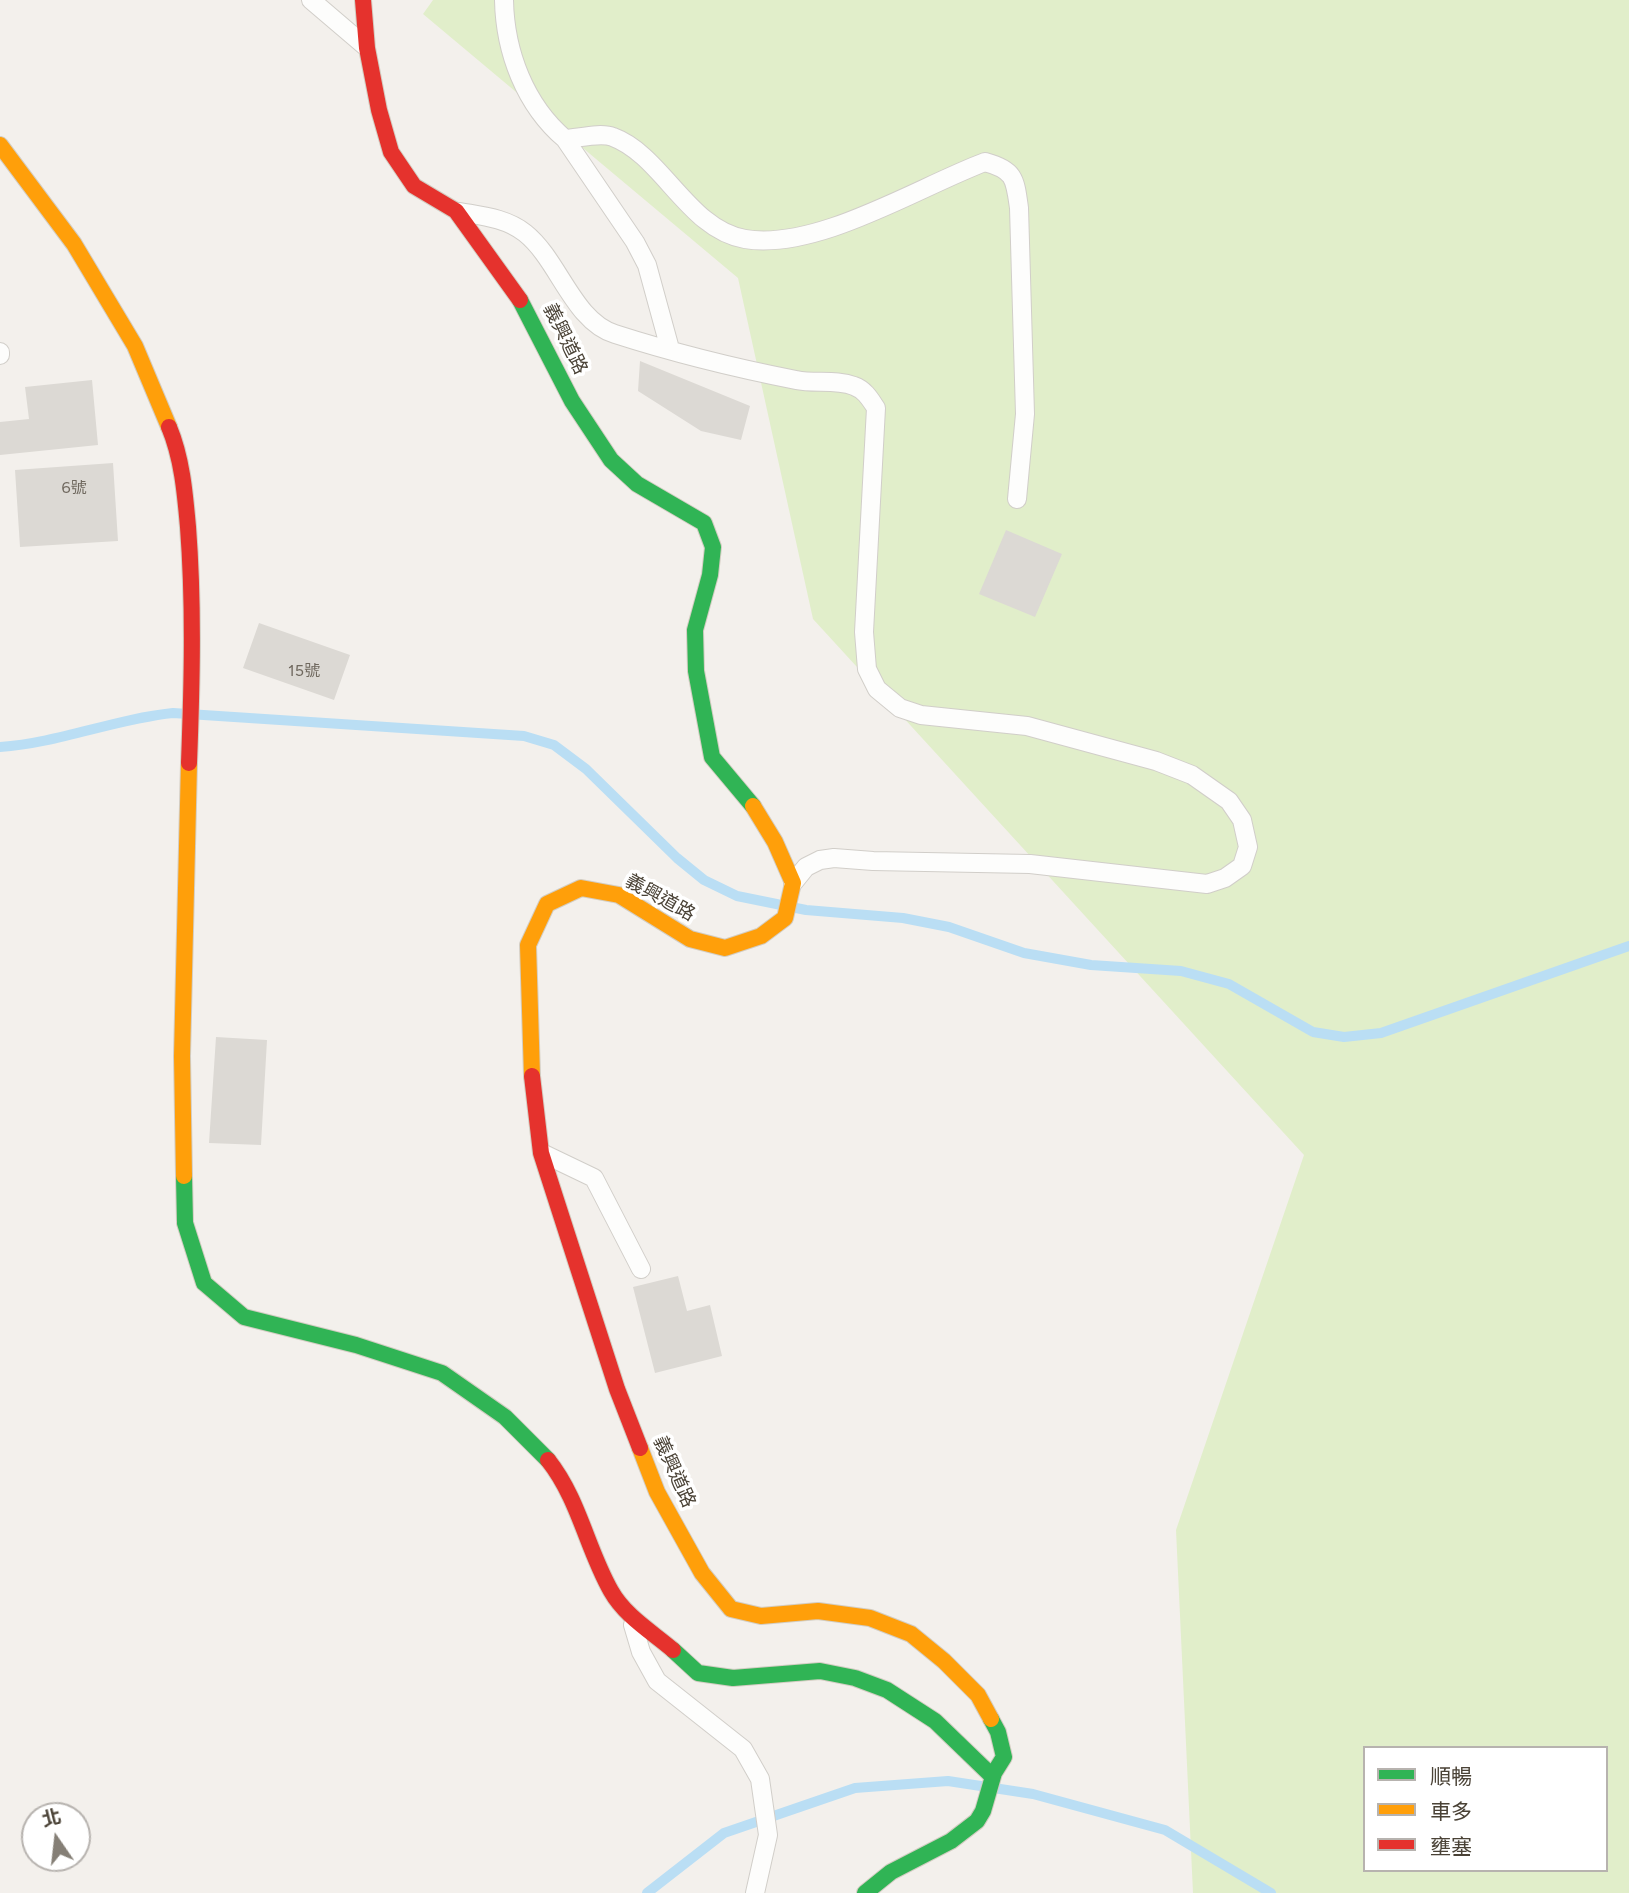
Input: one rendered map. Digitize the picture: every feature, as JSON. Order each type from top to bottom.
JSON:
[{"type":"street","name":"義興道路","points":[[363,0],[379,110],[391,152],[414,186],[456,211],[526,308],[572,401],[611,460],[637,484],[704,523],[713,547],[710,575],[695,630],[696,671],[709,745],[712,757],[750,802],[775,842],[793,883],[785,918],[761,936],[725,948],[690,939],[619,895],[582,888],[547,904],[527,945],[531,1071],[541,1153],[617,1389],[657,1492],[702,1573],[731,1609],[761,1616],[818,1611],[870,1618],[911,1634],[944,1661],[978,1695],[998,1732],[1003,1757],[992,1776],[980,1819],[954,1841],[911,1859],[874,1882],[865,1893]]},
{"type":"street","points":[[0,145],[74,244],[135,346],[172,434],[184,484],[190,555],[192,665],[182,1056],[185,1223],[204,1283],[244,1317],[356,1345],[442,1373],[505,1417],[550,1463],[576,1508],[611,1592],[630,1615],[698,1673],[733,1678],[820,1671],[855,1678],[887,1690],[935,1721],[992,1776]]},
{"type":"lane","points":[[310,0],[368,48]]},
{"type":"lane","points":[[504,0],[518,76],[547,124],[565,139],[641,254],[647,265],[670,349]]},
{"type":"lane","points":[[565,139],[610,136],[631,146],[711,226],[745,239],[789,239],[834,228],[985,162],[1004,167],[1015,181],[1019,208],[1025,414],[1017,499]]},
{"type":"lane","points":[[456,211],[499,219],[523,231],[545,252],[582,310],[594,323],[611,333],[800,381],[854,386],[867,394],[876,408],[864,632],[867,669],[877,689],[900,708],[921,715],[1027,726],[1156,761],[1192,775],[1229,801],[1242,820],[1248,847],[1242,866],[1225,878],[1207,884],[1030,864],[834,858],[820,860],[806,867],[793,883]]},
{"type":"lane","points":[[541,1153],[594,1178],[641,1269]]},
{"type":"lane","points":[[630,1615],[641,1652],[657,1681],[743,1749],[760,1779],[768,1835],[755,1893]]},
{"type":"green space","points":[[433,0],[1629,0],[1629,1893],[1193,1893],[1176,1530],[1304,1155],[813,619],[738,278],[423,14]]},
{"type":"building","points":[[640,361],[750,406],[741,440],[701,431],[638,391]]},
{"type":"building","points":[[92,380],[98,445],[0,455],[0,422],[29,419],[25,387]]},
{"type":"building","points":[[113,463],[118,541],[20,547],[15,470]]},
{"type":"building","points":[[1006,530],[1062,554],[1035,617],[979,594]]},
{"type":"building","points":[[259,623],[350,655],[334,700],[243,668]]},
{"type":"building","points":[[216,1037],[267,1040],[261,1145],[209,1143]]},
{"type":"building","points":[[678,1276],[687,1311],[710,1305],[722,1356],[655,1373],[633,1287]]},
{"type":"waterway","points":[[0,747],[44,741],[129,720],[173,713],[524,736],[554,745],[586,769],[677,858],[704,880],[737,896],[806,910],[903,918],[949,927],[1024,953],[1091,965],[1181,971],[1229,984],[1313,1032],[1344,1037],[1381,1033],[1629,946]]},
{"type":"waterway","points":[[647,1893],[724,1833],[855,1788],[948,1781],[1033,1794],[1165,1830],[1271,1893]]},
{"type":"traffic: fast","points":[[520,300],[572,401],[611,460],[637,484],[704,523],[713,547],[710,575],[695,630],[696,671],[712,757],[753,806]]},
{"type":"traffic: fast","points":[[184,1176],[185,1223],[204,1283],[244,1317],[356,1345],[442,1373],[505,1417],[548,1460]]},
{"type":"traffic: fast","points":[[673,1650],[698,1673],[733,1678],[820,1671],[855,1678],[887,1690],[935,1721],[992,1776]]},
{"type":"traffic: fast","points":[[865,1893],[891,1872],[951,1841],[977,1821],[983,1811],[994,1773],[1004,1757],[998,1732],[991,1719]]},
{"type":"traffic: slow","points":[[0,145],[74,244],[135,346],[169,427]]},
{"type":"traffic: slow","points":[[184,1176],[182,1056],[189,763]]},
{"type":"traffic: slow","points":[[532,1076],[528,945],[547,904],[581,888],[619,895],[690,939],[725,948],[761,936],[785,918],[793,883],[775,842],[753,806]]},
{"type":"traffic: slow","points":[[640,1448],[657,1492],[702,1573],[731,1609],[761,1616],[818,1611],[870,1618],[911,1634],[944,1661],[978,1695],[991,1719]]},
{"type":"traffic: jam","points":[[363,0],[367,48],[379,110],[391,152],[414,186],[456,211],[520,300]]},
{"type":"traffic: jam","points":[[169,427],[182,476],[190,556],[192,645],[189,763]]},
{"type":"traffic: jam","points":[[532,1076],[541,1153],[617,1389],[640,1448]]},
{"type":"traffic: jam","points":[[548,1460],[568,1491],[611,1591],[631,1616],[673,1650]]}]
